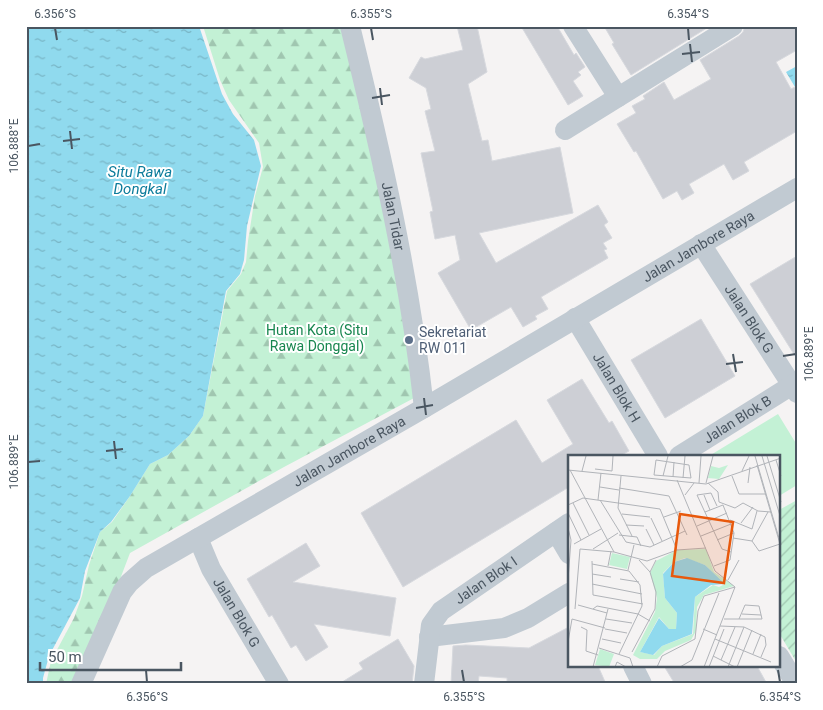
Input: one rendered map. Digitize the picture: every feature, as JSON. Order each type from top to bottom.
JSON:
[{"type":"street","name":"Jalan Tidar","points":[[350,26],[370,106],[403,265],[417,348],[424,408]]},
{"type":"street","points":[[573,26],[618,97]]},
{"type":"street","points":[[565,130],[733,26]]},
{"type":"street","name":"Jalan Jambore Raya","points":[[81,684],[116,603],[129,582],[146,568],[424,408],[797,188]]},
{"type":"street","name":"Jalan Blok G","points":[[701,244],[795,387]]},
{"type":"street","name":"Jalan Blok H","points":[[575,318],[657,455]]},
{"type":"street","name":"Jalan Blok B","points":[[681,455],[795,387]]},
{"type":"street","points":[[562,528],[568,550]]},
{"type":"street","name":"Jalan Blok I","points":[[424,684],[431,626],[441,611],[562,528]]},
{"type":"street","name":"Jalan Blok G","points":[[198,538],[211,569],[279,684]]},
{"type":"street","points":[[429,636],[510,626],[528,618],[568,594]]},
{"type":"street","points":[[780,658],[796,684]]},
{"type":"street","points":[[634,668],[642,684]]},
{"type":"green space","name":"Hutan Kota (Situ Rawa Donggal)","points":[[203,26],[349,26],[380,133],[416,397],[284,467],[130,553],[80,684],[46,684],[51,661],[74,618],[82,596],[89,565],[100,532],[112,522],[150,464],[168,455],[189,436],[203,416],[227,291],[241,274],[246,262],[255,196],[263,167],[259,143],[229,100],[220,80]]},
{"type":"green space","points":[[778,414],[797,445],[797,485],[780,495],[780,455],[711,455]]},
{"type":"green space","points":[[797,500],[797,663],[780,635],[780,509]]},
{"type":"water","name":"Situ Rawa Dongkal","points":[[26,26],[199,26],[222,94],[233,114],[254,140],[261,166],[247,226],[244,260],[240,274],[226,291],[203,416],[189,436],[168,455],[150,464],[111,522],[100,532],[85,571],[80,598],[49,656],[43,684],[26,684]]},
{"type":"water","points":[[797,66],[797,86],[795,87],[786,72]]},
{"type":"building","points":[[457,26],[477,26],[487,72],[468,84],[482,141],[488,140],[492,161],[560,147],[573,213],[479,233],[496,263],[598,205],[608,222],[604,225],[612,238],[603,243],[607,249],[604,250],[608,258],[541,297],[548,309],[535,316],[537,319],[523,327],[511,307],[471,330],[438,273],[460,260],[455,235],[435,239],[430,212],[433,211],[421,153],[435,151],[425,111],[431,109],[426,88],[409,78],[421,57],[425,59],[463,50]]},
{"type":"building","points":[[521,26],[557,26],[574,55],[576,53],[585,67],[578,72],[581,75],[573,81],[583,96],[568,105]]},
{"type":"building","points":[[604,26],[710,26],[631,75],[612,44],[614,43]]},
{"type":"building","points":[[745,26],[797,26],[797,50],[776,62],[791,89],[797,86],[797,131],[744,162],[749,171],[733,180],[724,164],[689,184],[694,193],[682,200],[677,191],[663,199],[636,151],[634,152],[617,124],[636,113],[632,106],[645,99],[643,96],[664,82],[674,100],[711,79],[700,60],[739,36]]},
{"type":"building","points":[[797,256],[797,359],[750,284]]},
{"type":"building","points":[[701,319],[735,376],[665,418],[631,360]]},
{"type":"building","points":[[582,379],[609,423],[612,421],[629,451],[622,455],[568,455],[568,488],[403,587],[361,513],[516,420],[542,463],[573,444],[547,400]]},
{"type":"building","points":[[306,543],[320,566],[293,582],[396,598],[390,636],[314,624],[328,647],[306,661],[296,645],[291,648],[272,615],[269,617],[247,579]]},
{"type":"building","points":[[568,628],[568,668],[599,668],[606,684],[507,684],[507,678],[479,676],[478,684],[451,684],[453,646],[529,648]]},
{"type":"building","points":[[398,639],[414,666],[412,684],[339,684],[363,669],[359,663]]},
{"type":"building","points":[[665,668],[758,668],[767,684],[675,684]]},
{"type":"place","name":"Sekretariat RW 011","points":[[409,340]]}]
